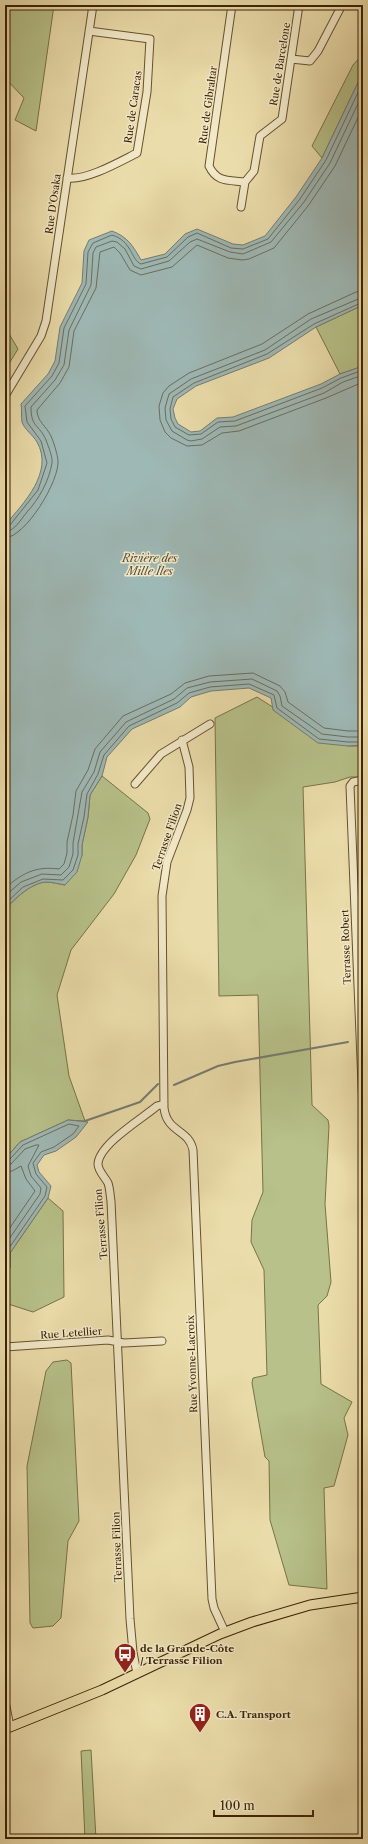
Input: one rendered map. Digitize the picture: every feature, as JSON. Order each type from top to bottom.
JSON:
[{"type":"main road","points":[[8,1728],[137,1674],[226,1632],[290,1610],[326,1602],[363,1597]]},
{"type":"street","name":"Rue D'Osaka","points":[[5,396],[41,336],[46,321],[93,5]]},
{"type":"street","name":"Rue de Gibraltar","points":[[232,5],[209,166],[213,174],[219,179],[245,182]]},
{"type":"street","name":"Rue de Barcelone","points":[[241,207],[245,182],[254,171],[260,136],[282,119],[299,5]]},
{"type":"street","points":[[291,60],[310,61],[318,51],[342,5]]},
{"type":"street","name":"Rue de Caracas","points":[[67,178],[74,179],[89,174],[137,153],[147,92],[150,39],[89,31]]},
{"type":"street","points":[[135,784],[161,754],[210,724]]},
{"type":"street","name":"Terrasse Filion","points":[[137,1674],[133,1652],[130,1613],[119,1342],[110,1190],[98,1163],[103,1152],[120,1135],[159,1105],[164,1104],[162,896],[167,862],[187,810],[190,798],[189,767],[182,740]]},
{"type":"street","name":"Terrasse Robert","points":[[363,780],[355,781],[350,784],[363,1110]]},
{"type":"street","name":"Rue Yvonne-Lacroix","points":[[164,1104],[169,1124],[189,1140],[193,1150],[212,1600],[214,1608],[226,1632]]},
{"type":"street","name":"Rue Letellier","points":[[5,1347],[108,1340],[119,1342],[162,1341]]},
{"type":"street","points":[[5,1701],[8,1728]]},
{"type":"green space","points":[[5,5],[54,5],[36,131],[15,120],[24,98],[5,78]]},
{"type":"green space","points":[[363,54],[363,72],[322,158],[312,146],[353,65]]},
{"type":"green space","points":[[363,305],[363,366],[340,374],[316,327]]},
{"type":"green space","points":[[5,327],[18,349],[5,370]]},
{"type":"green space","points":[[257,697],[301,725],[348,746],[363,746],[363,777],[350,777],[335,782],[303,787],[312,1105],[328,1120],[329,1126],[325,1204],[331,1282],[327,1296],[318,1305],[321,1384],[352,1402],[344,1418],[348,1435],[334,1486],[324,1488],[327,1589],[289,1585],[270,1520],[269,1461],[265,1457],[252,1383],[253,1378],[267,1375],[264,1270],[251,1242],[252,1220],[263,1192],[258,995],[219,996],[215,718]]},
{"type":"green space","points":[[102,776],[148,813],[150,819],[136,855],[114,894],[71,950],[57,995],[69,1076],[85,1121],[68,1120],[20,1142],[5,1159],[5,910],[13,901],[35,885],[46,882],[65,885],[82,855],[82,845],[88,817],[90,795]]},
{"type":"green space","points":[[48,1198],[63,1211],[64,1297],[33,1312],[5,1303],[5,1273],[10,1268],[10,1253]]},
{"type":"green space","points":[[67,1360],[71,1363],[79,1521],[68,1541],[61,1618],[53,1626],[33,1628],[30,1623],[27,1466],[46,1371],[53,1362]]},
{"type":"green space","points":[[91,1750],[96,1839],[85,1839],[81,1751]]},
{"type":"water","name":"Rivière des Mille Îles","points":[[363,72],[363,305],[316,327],[269,358],[196,386],[177,399],[173,409],[178,424],[191,432],[200,431],[217,418],[233,417],[321,384],[340,374],[363,366],[363,745],[348,746],[318,743],[273,710],[271,698],[249,688],[211,691],[191,697],[180,707],[132,729],[107,757],[102,776],[90,795],[88,817],[82,845],[82,855],[77,872],[65,885],[46,882],[29,888],[13,901],[5,910],[5,525],[28,497],[39,476],[42,465],[41,453],[37,442],[23,425],[21,404],[48,374],[55,361],[60,327],[82,283],[84,251],[89,240],[112,231],[118,233],[130,242],[141,260],[165,254],[185,234],[197,229],[233,244],[243,245],[265,236],[296,197],[322,158]]},
{"type":"water","points":[[68,1120],[88,1122],[76,1137],[56,1151],[44,1155],[37,1165],[39,1172],[51,1186],[48,1198],[10,1253],[10,1268],[5,1273],[5,1159],[20,1142]]},
{"type":"waterway","points":[[174,1085],[218,1066],[348,1042]]},
{"type":"waterway","points":[[85,1121],[140,1102],[158,1084]]},
{"type":"place","name":"de la Grande-Côte / Terrasse Filion","points":[[125,1674]]},
{"type":"place","name":"C.A. Transport","points":[[200,1734]]}]
